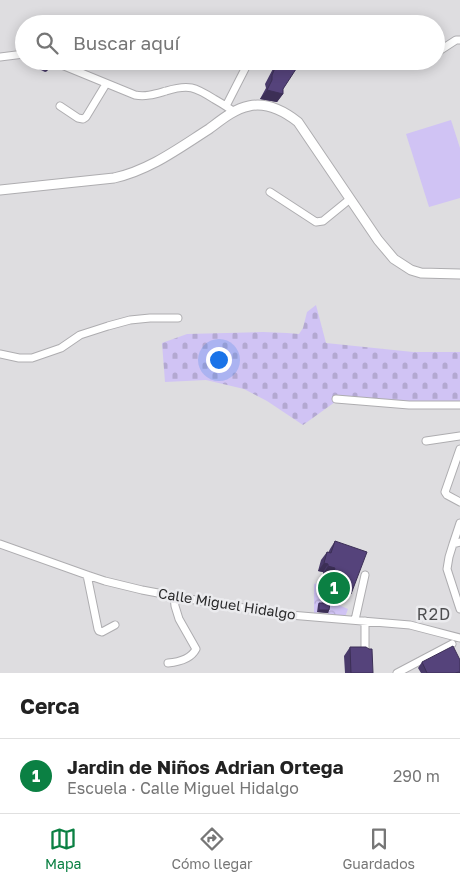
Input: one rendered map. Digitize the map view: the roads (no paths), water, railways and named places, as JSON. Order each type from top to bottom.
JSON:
[{"type":"main road","points":[[0,190],[114,178],[134,173],[164,158],[234,112],[247,107],[267,106],[275,108],[298,122],[378,240],[394,259],[411,270],[422,273],[460,274]]},
{"type":"street","points":[[445,47],[456,40],[460,40]]},
{"type":"street","points":[[0,57],[15,55]]},
{"type":"street","points":[[73,70],[131,94],[144,96],[178,88],[191,87],[199,89],[234,112]]},
{"type":"street","points":[[226,106],[244,70]]},
{"type":"street","points":[[60,106],[78,118],[84,119],[106,84]]},
{"type":"street","points":[[270,192],[316,222],[323,221],[350,199]]},
{"type":"street","points":[[0,354],[19,358],[32,358],[61,348],[80,335],[108,326],[130,320],[178,318]]},
{"type":"street","points":[[336,399],[410,405],[460,405]]},
{"type":"street","points":[[426,441],[460,436]]},
{"type":"street","points":[[460,449],[445,492],[460,502]]},
{"type":"street","points":[[460,524],[457,543],[448,556],[447,569],[460,609]]},
{"type":"street","name":"Calle Miguel Hidalgo","points":[[0,544],[87,575],[174,596],[290,615],[410,625],[457,637]]},
{"type":"street","points":[[87,575],[98,630],[102,632],[115,625]]},
{"type":"street","points":[[355,620],[365,575]]},
{"type":"street","points":[[168,663],[183,660],[194,653],[196,649],[177,613],[174,596]]},
{"type":"street","points":[[365,621],[365,653]]},
{"type":"street","points":[[397,673],[454,647],[457,637]]},
{"type":"place","name":"Jardin de Niños Adrian Ortega","points":[[334,588]]},
{"type":"district","name":"R2D","points":[[434,614]]}]
